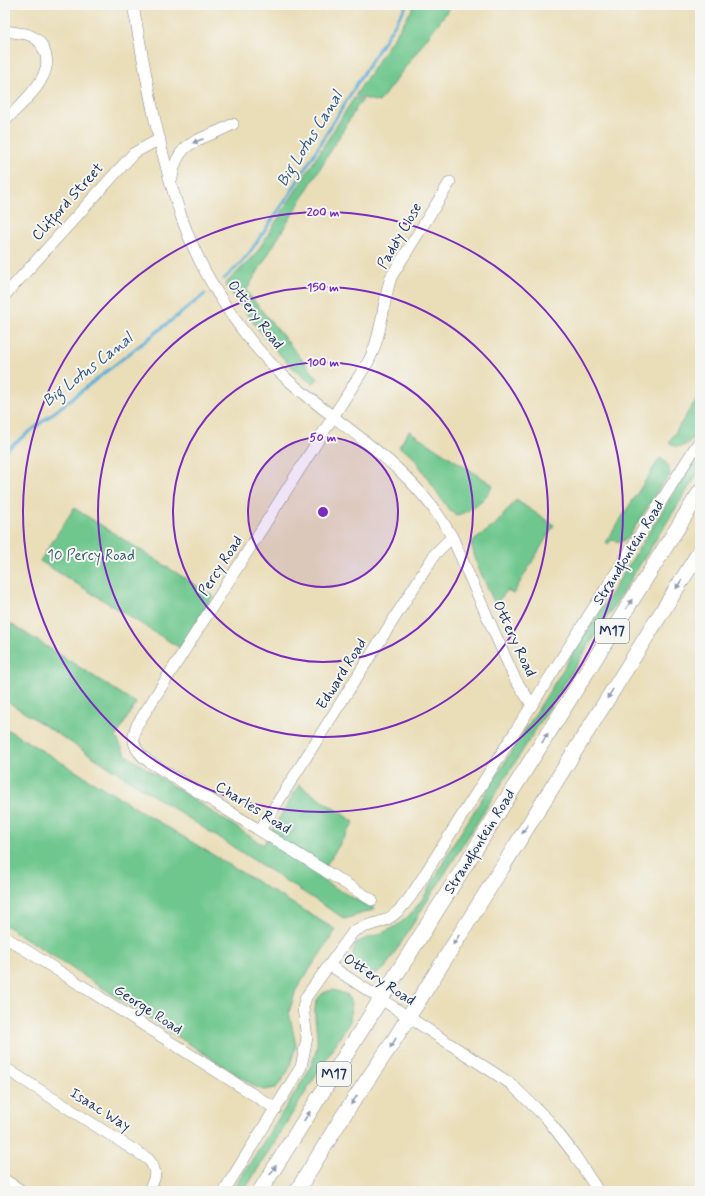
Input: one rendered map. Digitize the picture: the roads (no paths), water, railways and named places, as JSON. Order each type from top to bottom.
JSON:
[{"type":"main road","name":"Strandfontein Road","points":[[260,1191],[700,492]]},
{"type":"main road","name":"Strandfontein Road","points":[[297,1191],[409,1017],[700,551]]},
{"type":"street","name":"Ottery Road","points":[[133,5],[160,139],[171,184],[188,234],[212,282],[240,325],[271,362],[288,379],[407,476],[441,516],[452,537],[515,679],[532,705],[402,908],[393,916],[382,921],[361,926],[352,932],[329,965],[492,1071],[530,1101],[548,1120],[574,1154],[598,1191]]},
{"type":"street","points":[[5,31],[27,34],[36,39],[47,55],[44,74],[39,83],[5,121]]},
{"type":"street","points":[[171,184],[175,161],[184,148],[233,124]]},
{"type":"street","name":"Clifford Street","points":[[5,295],[134,152],[145,145],[160,139]]},
{"type":"street","name":"Paddy Close","points":[[334,416],[373,353],[391,277],[450,182]]},
{"type":"street","name":"Percy Road","points":[[134,733],[137,725],[334,416]]},
{"type":"street","name":"Strandfontein Road","points":[[532,705],[700,440]]},
{"type":"street","name":"Edward Road","points":[[260,830],[435,554],[452,537]]},
{"type":"street","name":"Charles Road","points":[[134,733],[134,747],[148,762],[372,900]]},
{"type":"street","name":"George Road","points":[[5,937],[276,1109]]},
{"type":"street","points":[[224,1191],[301,1067],[305,1054],[307,1038],[303,1008],[306,997],[329,965]]},
{"type":"street","name":"Isaac Way","points":[[5,1068],[148,1159],[156,1172],[148,1191]]},
{"type":"street","points":[[5,1180],[22,1191]]},
{"type":"waterway","name":"Big Lotus Canal","points":[[224,279],[250,252],[289,195],[407,5]]},
{"type":"waterway","name":"Big Lotus Canal","points":[[5,451],[205,294]]},
{"type":"park label","name":"10 Percy Road","points":[[91,556]]}]
